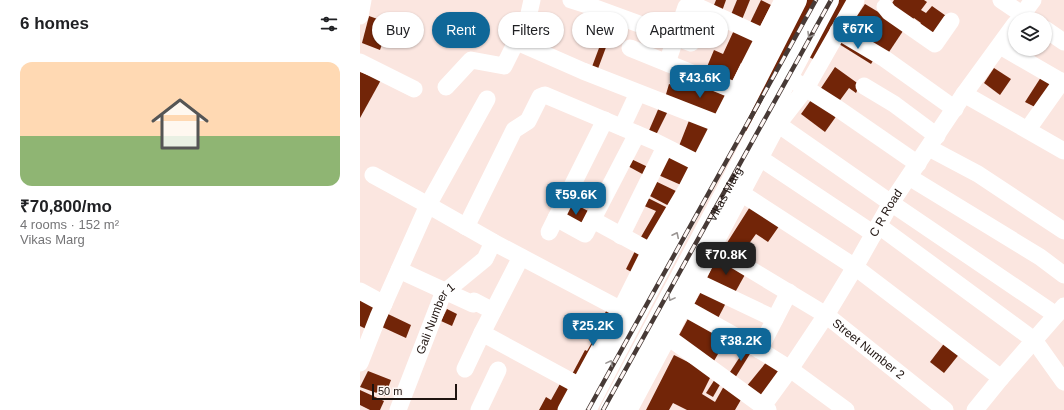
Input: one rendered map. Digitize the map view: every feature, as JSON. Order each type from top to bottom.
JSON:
[{"type":"main road","name":"Vikas Marg","points":[[611,410],[663,330],[772,120],[787,78],[828,0]]},
{"type":"main road","points":[[586,396],[724,127],[781,1]]},
{"type":"street","points":[[360,16],[363,0]]},
{"type":"street","points":[[529,12],[532,0]]},
{"type":"street","points":[[571,0],[636,23]]},
{"type":"street","points":[[629,410],[663,330],[683,306],[695,281],[707,244],[741,194],[760,158],[772,120],[806,88],[856,0]]},
{"type":"street","points":[[1001,0],[1014,12]]},
{"type":"street","name":"C R Road","points":[[1025,12],[1033,0]]},
{"type":"street","points":[[531,48],[583,71],[724,127],[736,91],[781,1]]},
{"type":"street","points":[[882,2],[890,12],[935,44],[951,21]]},
{"type":"street","points":[[686,12],[686,7],[692,4],[710,12]]},
{"type":"street","points":[[728,20],[764,36]]},
{"type":"street","points":[[838,31],[885,59],[954,109]]},
{"type":"street","points":[[1052,34],[1064,42]]},
{"type":"street","name":"C R Road","points":[[765,408],[855,267],[891,203],[964,94],[1008,36]]},
{"type":"street","points":[[1000,46],[1063,82],[1028,129]]},
{"type":"street","points":[[446,87],[471,60],[504,66],[514,48]]},
{"type":"street","points":[[630,48],[736,91]]},
{"type":"street","points":[[667,63],[678,48]]},
{"type":"street","points":[[360,62],[414,89]]},
{"type":"street","points":[[787,78],[806,88],[843,112],[913,171],[1040,257],[1064,275]]},
{"type":"street","points":[[864,86],[894,104],[933,142],[1064,231]]},
{"type":"street","points":[[622,127],[638,93]]},
{"type":"street","points":[[964,94],[1028,129],[1064,151]]},
{"type":"street","points":[[466,227],[514,130],[528,121],[538,100],[542,96],[548,96],[622,127],[704,166]]},
{"type":"street","points":[[360,363],[384,304],[428,205],[487,99]]},
{"type":"street","points":[[605,120],[553,225],[585,234],[638,134]]},
{"type":"street","points":[[772,120],[891,203],[1060,311],[975,410]]},
{"type":"street","points":[[621,236],[665,147]]},
{"type":"street","points":[[760,158],[877,230],[1034,340],[1064,382]]},
{"type":"street","points":[[373,175],[493,242],[628,313]]},
{"type":"street","points":[[741,194],[855,267],[1001,378]]},
{"type":"street","points":[[593,220],[657,255]]},
{"type":"street","name":"Gali Number 1","points":[[398,410],[442,296],[485,259],[493,242]]},
{"type":"street","name":"Street Number 2","points":[[707,244],[826,314],[945,410]]},
{"type":"street","points":[[465,370],[521,257]]},
{"type":"street","points":[[399,270],[473,304],[474,301],[493,311]]},
{"type":"street","points":[[695,281],[775,319]]},
{"type":"street","points":[[360,291],[384,304]]},
{"type":"street","points":[[759,350],[789,292]]},
{"type":"street","points":[[683,306],[790,369],[846,410]]},
{"type":"street","points":[[663,330],[765,408]]},
{"type":"street","points":[[482,333],[586,396],[566,410]]},
{"type":"street","points":[[479,410],[498,370]]},
{"type":"building","points":[[716,0],[726,0],[722,12],[712,10]]},
{"type":"building","points":[[737,0],[750,0],[741,22],[730,17]]},
{"type":"building","points":[[761,0],[771,5],[758,31],[748,27]]},
{"type":"building","points":[[798,0],[853,0],[819,62],[809,57],[763,140],[737,126]]},
{"type":"building","points":[[894,0],[924,0],[927,2],[921,10],[926,13],[932,6],[949,18],[934,39],[917,28],[921,23],[914,18],[910,23],[889,8]]},
{"type":"building","points":[[865,4],[905,28],[885,58],[845,34]]},
{"type":"building","points":[[369,16],[372,17],[372,47],[362,43]]},
{"type":"building","points":[[735,28],[755,38],[731,84],[704,74],[714,50],[723,54],[726,48],[728,48],[728,43]]},
{"type":"building","points":[[844,37],[876,56],[871,64],[839,44]]},
{"type":"building","points":[[599,48],[606,48],[596,74],[590,72]]},
{"type":"building","points":[[835,67],[860,85],[856,93],[849,88],[838,103],[819,91]]},
{"type":"building","points":[[994,68],[1011,79],[1000,95],[984,83]]},
{"type":"building","points":[[360,72],[381,80],[360,118]]},
{"type":"building","points":[[1043,74],[1057,83],[1039,109],[1025,102]]},
{"type":"building","points":[[700,79],[732,91],[718,122],[664,101],[669,84],[686,90],[687,85],[696,88]]},
{"type":"building","points":[[811,100],[840,111],[825,132],[801,114]]},
{"type":"building","points":[[660,105],[670,107],[655,137],[647,135]]},
{"type":"building","points":[[690,118],[710,126],[699,161],[677,151]]},
{"type":"building","points":[[666,152],[691,164],[681,185],[656,174]]},
{"type":"building","points":[[627,157],[650,168],[646,176],[624,164]]},
{"type":"building","points":[[651,179],[678,192],[671,207],[648,195]]},
{"type":"building","points":[[646,197],[670,209],[649,248],[638,242],[656,211],[642,205]]},
{"type":"building","points":[[569,201],[592,213],[583,231],[559,217]]},
{"type":"building","points":[[753,202],[782,222],[768,242],[756,234],[738,259],[723,249]]},
{"type":"building","points":[[637,247],[647,252],[635,274],[626,269]]},
{"type":"building","points":[[719,255],[747,271],[732,298],[704,282]]},
{"type":"building","points":[[703,288],[727,301],[716,322],[691,310]]},
{"type":"building","points":[[360,293],[378,304],[368,330],[360,326]]},
{"type":"building","points":[[608,308],[617,313],[579,383],[570,378],[585,350],[587,351],[598,332],[601,334],[605,326],[599,323]]},
{"type":"building","points":[[447,309],[457,314],[452,326],[441,321]]},
{"type":"building","points":[[691,313],[729,335],[714,361],[677,339]]},
{"type":"building","points":[[388,314],[411,325],[406,338],[382,327]]},
{"type":"building","points":[[946,341],[961,352],[944,373],[930,362]]},
{"type":"building","points":[[747,346],[753,349],[735,378],[728,375]]},
{"type":"building","points":[[674,355],[712,374],[702,394],[715,402],[724,386],[742,398],[735,410],[687,410],[673,403],[669,410],[646,410]]},
{"type":"building","points":[[768,360],[784,372],[763,400],[746,387]]},
{"type":"building","points":[[368,371],[391,380],[385,396],[360,387]]},
{"type":"building","points":[[715,379],[721,383],[713,397],[706,393]]},
{"type":"building","points":[[561,382],[574,389],[562,410],[539,410],[546,397],[551,400]]},
{"type":"building","points":[[360,390],[384,401],[380,410],[370,410],[360,405]]},
{"type":"railway","points":[[588,410],[816,0]]},
{"type":"railway","points":[[603,410],[831,0]]}]
